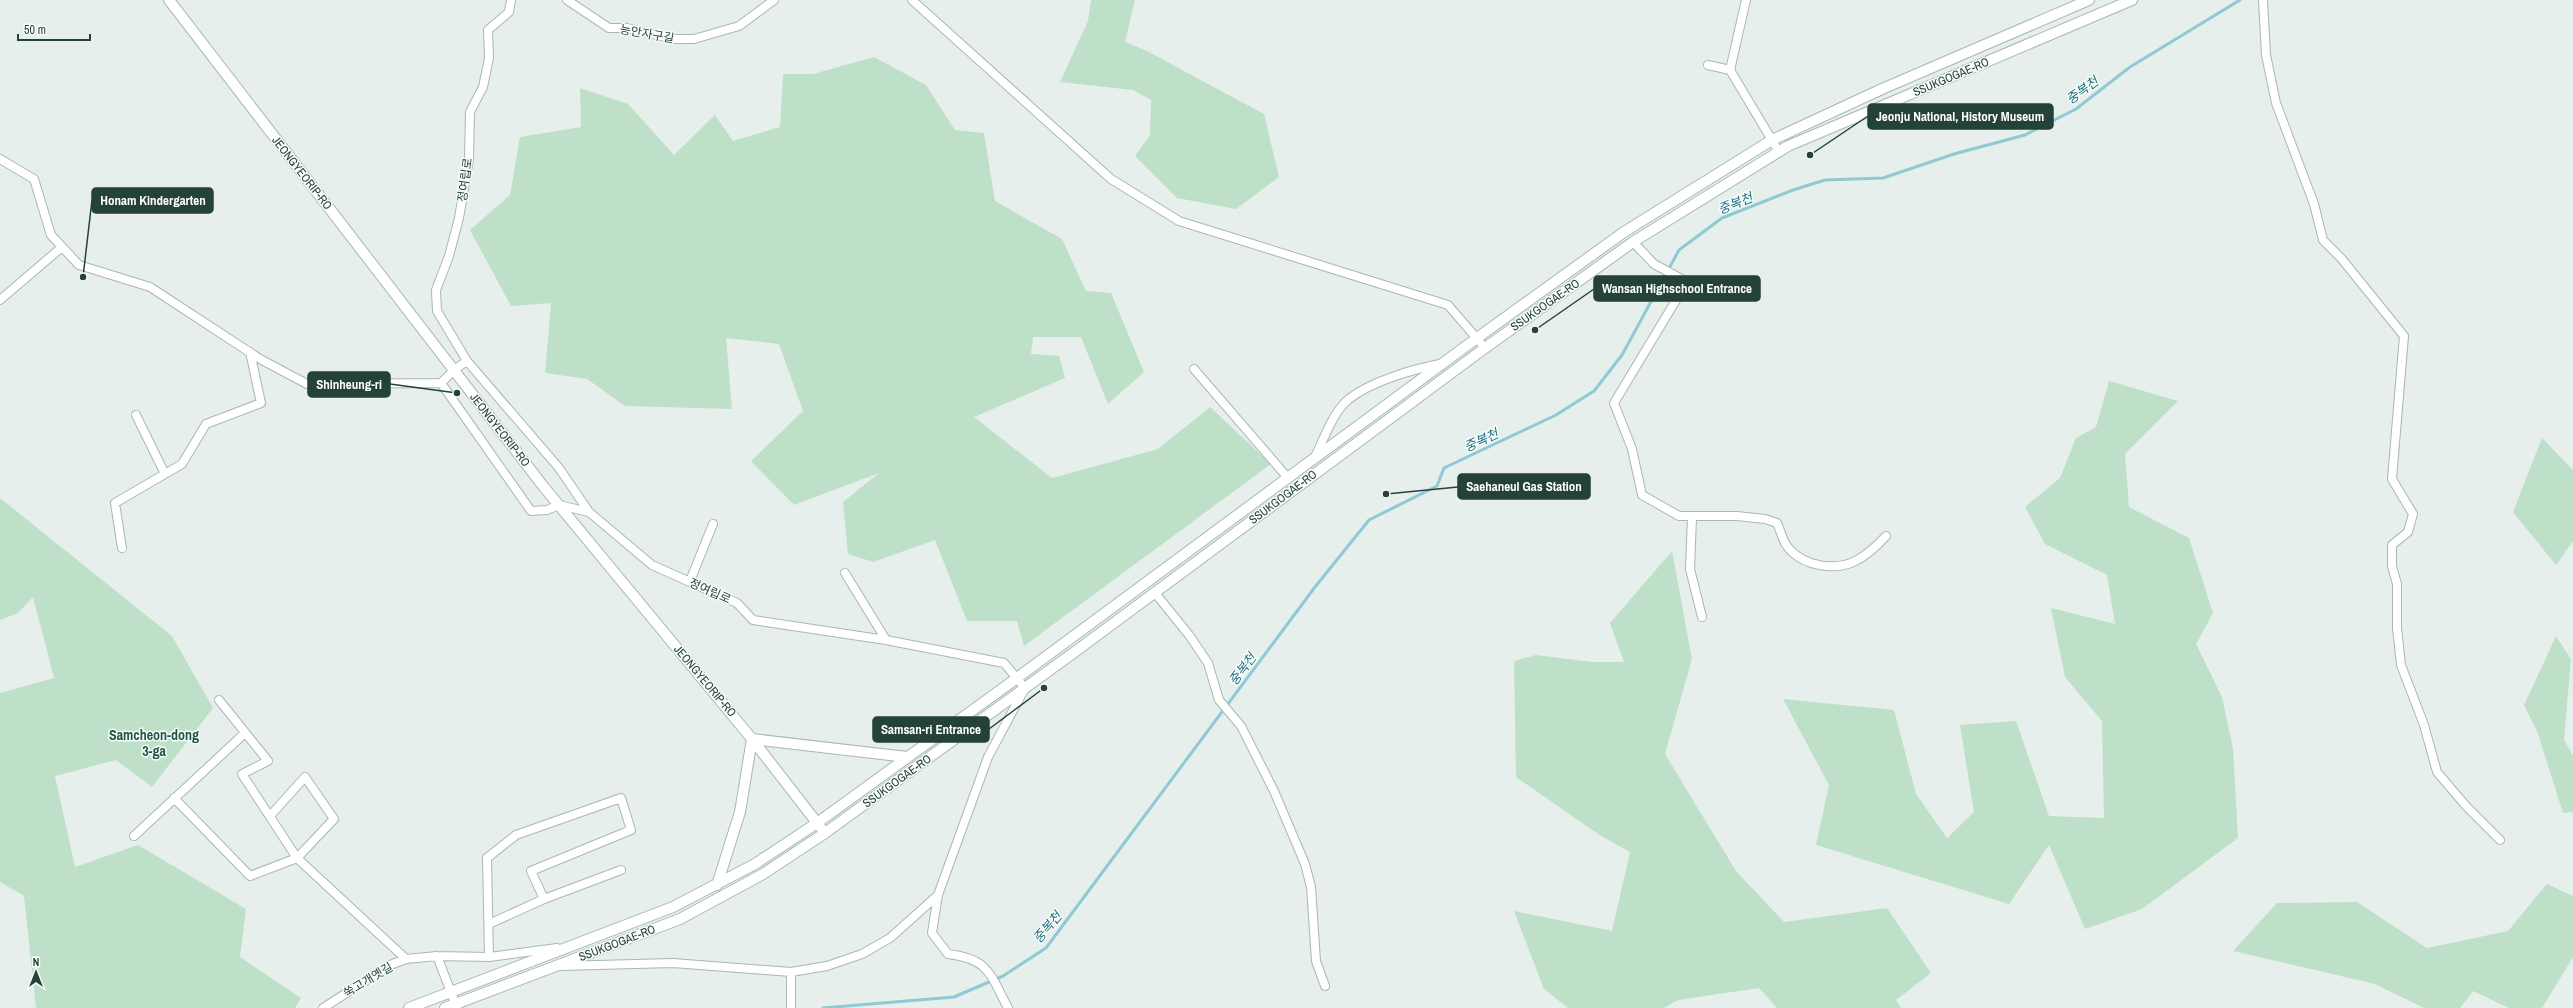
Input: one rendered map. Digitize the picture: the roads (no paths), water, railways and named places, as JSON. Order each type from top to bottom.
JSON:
[{"type":"street","name":"JEONGYEORIP-RO","points":[[169,0],[559,505],[752,738],[826,833]]},
{"type":"street","name":"정여립로","points":[[512,0],[509,12],[488,30],[489,58],[483,87],[470,112],[469,159],[459,218],[449,256],[436,290],[437,311],[467,361],[559,468],[589,512],[652,565],[737,603],[753,620],[886,640],[1004,663],[1025,688]]},
{"type":"street","name":"능안자구길","points":[[567,0],[609,28],[627,28],[674,39],[694,39],[739,26],[774,0]]},
{"type":"street","points":[[912,0],[1111,179],[1179,221],[1448,305],[1485,348]]},
{"type":"street","points":[[1746,0],[1730,70],[1779,152]]},
{"type":"street","name":"SSUKGOGAE-RO","points":[[408,1008],[673,908],[755,864],[817,823],[1017,678],[1477,338],[1624,232],[1772,140],[1882,89],[2089,0]]},
{"type":"street","name":"SSUKGOGAE-RO","points":[[444,1008],[456,1006],[680,919],[763,874],[826,833],[1155,593],[1485,348],[1633,242],[1788,146],[2132,0]]},
{"type":"street","points":[[2263,0],[2266,55],[2276,103],[2314,204],[2323,240],[2341,258],[2404,336],[2392,478],[2412,514],[2408,532],[2392,545],[2392,566],[2397,584],[2397,628],[2401,664],[2424,726],[2437,772],[2466,806],[2500,840]]},
{"type":"street","points":[[1708,65],[1730,70]]},
{"type":"street","points":[[0,159],[34,179],[51,235],[79,265],[150,287],[250,352],[307,384],[441,383],[454,370],[467,361]]},
{"type":"street","points":[[1633,242],[1654,264],[1681,277],[1687,282],[1614,403],[1632,449],[1642,495],[1679,516],[1737,516],[1765,519],[1777,523],[1786,544],[1802,561],[1826,568],[1848,565],[1872,552],[1886,536]]},
{"type":"street","points":[[0,300],[62,247]]},
{"type":"street","points":[[122,548],[115,504],[182,464],[206,424],[261,403],[250,352]]},
{"type":"street","points":[[1314,458],[1330,426],[1348,399],[1377,384],[1425,367],[1443,364]]},
{"type":"street","points":[[1194,369],[1288,478]]},
{"type":"street","points":[[441,383],[532,511],[547,510],[559,505],[589,512]]},
{"type":"street","points":[[136,415],[165,474]]},
{"type":"street","points":[[1692,517],[1690,569],[1702,617]]},
{"type":"street","points":[[690,581],[713,524]]},
{"type":"street","points":[[844,573],[886,640]]},
{"type":"street","points":[[1155,593],[1190,635],[1208,663],[1219,700],[1241,726],[1274,791],[1305,864],[1311,887],[1316,961],[1325,986]]},
{"type":"street","points":[[1008,1008],[1000,989],[986,967],[967,956],[948,954],[932,933],[938,895],[988,757],[1025,688]]},
{"type":"street","points":[[219,700],[268,761],[242,774],[297,858],[406,959]]},
{"type":"street","points":[[134,836],[245,733]]},
{"type":"street","points":[[717,885],[740,812],[752,738],[907,757]]},
{"type":"street","points":[[174,798],[250,876],[297,858],[334,819],[305,777],[270,816]]},
{"type":"street","points":[[489,957],[486,858],[516,835],[620,798],[631,830],[531,871],[544,899]]},
{"type":"street","points":[[489,924],[544,899],[620,870]]},
{"type":"street","points":[[557,966],[673,963],[791,972],[826,966],[862,954],[890,938],[938,895]]},
{"type":"street","name":"쑥고개옛길","points":[[323,1008],[390,965],[406,959],[437,956],[489,957],[568,947]]},
{"type":"street","points":[[437,956],[456,1006]]},
{"type":"street","points":[[791,972],[791,1005]]},
{"type":"waterway","name":"중복천","points":[[823,1008],[954,997],[1003,976],[1046,948],[1315,587],[1369,520],[1437,486],[1444,468],[1556,415],[1594,391],[1622,355],[1679,250],[1722,218],[1793,190],[1825,180],[1883,178],[1954,154],[2025,135],[2076,109],[2130,67],[2240,0]]},
{"type":"place","name":"Jeonju National, History Museum","points":[[1810,155]]},
{"type":"place","name":"Honam Kindergarten","points":[[83,277]]},
{"type":"place","name":"Wansan Highschool Entrance","points":[[1535,330]]},
{"type":"place","name":"Shinheung-ri","points":[[457,393]]},
{"type":"place","name":"Saehaneul Gas Station","points":[[1386,494]]},
{"type":"place","name":"Samsan-ri Entrance","points":[[1044,688]]},
{"type":"district","name":"Samcheon-dong 3-ga","points":[[154,744]]}]
